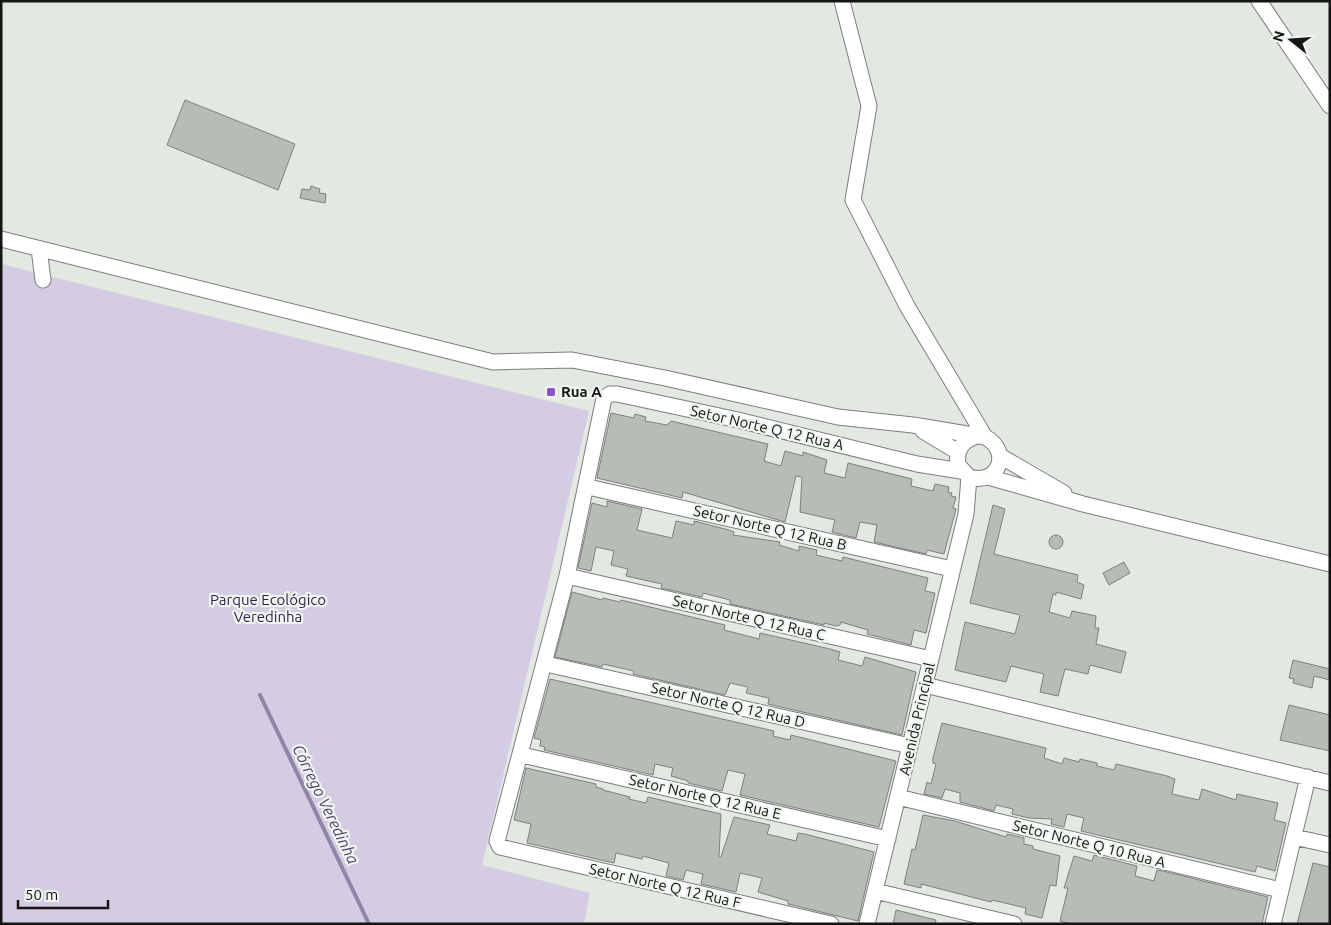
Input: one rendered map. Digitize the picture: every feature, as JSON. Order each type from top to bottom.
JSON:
[{"type":"street","points":[[842,1],[869,106],[853,200],[907,306],[979,437]]},
{"type":"street","points":[[1259,1],[1330,106]]},
{"type":"street","points":[[1,239],[492,362],[572,360],[665,378],[838,417],[913,425],[979,437],[992,441],[1000,456],[1083,504]]},
{"type":"street","points":[[39,249],[43,280]]},
{"type":"street","name":"Setor Norte Q 12 Rua A","points":[[588,487],[604,398],[610,394],[738,420],[917,464],[969,469]]},
{"type":"street","points":[[913,425],[969,469],[1083,504],[1330,564]]},
{"type":"street","name":"Avenida Principal","points":[[867,924],[966,514],[969,469],[961,445],[979,437]]},
{"type":"street","name":"Avenida Principal","points":[[969,469],[995,472],[1000,456]]},
{"type":"street","points":[[522,754],[546,664],[588,487]]},
{"type":"street","name":"Setor Norte Q 12 Rua B","points":[[588,487],[952,569]]},
{"type":"street","name":"Setor Norte Q 12 Rua C","points":[[567,576],[931,659]]},
{"type":"street","name":"Setor Norte Q 12 Rua D","points":[[546,664],[910,746]]},
{"type":"street","points":[[925,685],[1330,783]]},
{"type":"street","name":"Setor Norte Q 12 Rua E","points":[[522,754],[888,839]]},
{"type":"street","name":"Setor Norte Q 12 Rua F","points":[[522,754],[497,841],[500,847],[831,924]]},
{"type":"street","points":[[1273,924],[1308,777]]},
{"type":"street","name":"Setor Norte Q 10 Rua A","points":[[898,797],[1280,890]]},
{"type":"street","points":[[1294,837],[1330,845]]},
{"type":"street","points":[[875,891],[1014,924]]},
{"type":"green space","name":"Parque Ecológico Veredinha","points":[[1,264],[589,411],[482,865],[590,893],[584,924],[1,924]]},
{"type":"building","points":[[185,100],[295,144],[278,190],[167,145]]},
{"type":"building","points":[[311,186],[320,189],[319,193],[326,194],[325,203],[300,198],[302,189],[310,190]]},
{"type":"building","points":[[611,413],[634,418],[635,414],[646,417],[645,421],[667,425],[671,421],[768,444],[764,461],[781,466],[785,451],[803,456],[803,452],[827,460],[824,473],[845,478],[848,463],[912,479],[911,486],[933,491],[935,484],[949,487],[948,492],[952,493],[951,496],[956,497],[953,508],[956,509],[944,554],[927,550],[926,554],[874,542],[877,525],[860,522],[856,538],[832,532],[835,520],[800,512],[802,477],[796,476],[785,522],[683,492],[682,498],[597,478]]},
{"type":"building","points":[[607,501],[642,509],[637,530],[672,538],[676,521],[694,525],[694,521],[729,530],[734,532],[733,535],[780,542],[779,545],[799,551],[799,546],[817,550],[816,555],[842,561],[843,557],[928,578],[925,591],[935,593],[926,633],[914,630],[911,645],[867,634],[868,630],[841,622],[840,625],[836,626],[824,623],[824,625],[730,604],[730,600],[703,593],[702,597],[661,588],[662,584],[626,576],[628,569],[611,565],[614,551],[596,547],[591,571],[578,568],[592,503],[607,507]]},
{"type":"building","points":[[993,505],[1005,509],[994,554],[1078,575],[1077,582],[1084,585],[1081,599],[1056,592],[1056,595],[1053,594],[1049,612],[1070,618],[1072,611],[1096,616],[1095,628],[1099,628],[1096,644],[1126,652],[1121,673],[1090,665],[1088,674],[1065,669],[1058,696],[1040,692],[1044,674],[1011,666],[1006,682],[955,670],[965,622],[1015,634],[1020,615],[970,603]]},
{"type":"building","points":[[1053,535],[1059,535],[1063,542],[1059,549],[1053,549],[1049,545],[1049,539]]},
{"type":"building","points":[[1124,562],[1130,573],[1109,585],[1103,573]]},
{"type":"building","points":[[572,592],[602,600],[603,598],[620,602],[621,600],[725,625],[724,630],[759,639],[760,633],[830,649],[840,652],[838,660],[862,666],[865,657],[916,672],[902,735],[768,704],[769,698],[746,693],[748,687],[730,683],[725,695],[633,674],[634,671],[603,664],[602,667],[555,657]]},
{"type":"building","points":[[1293,660],[1330,669],[1330,680],[1314,676],[1312,688],[1293,683],[1294,679],[1289,678]]},
{"type":"building","points":[[550,679],[774,731],[773,736],[790,740],[791,735],[896,761],[879,827],[740,795],[745,774],[728,770],[722,791],[688,783],[688,781],[671,776],[673,768],[655,764],[653,775],[544,750],[545,747],[540,746],[541,740],[534,738]]},
{"type":"building","points":[[1289,705],[1330,715],[1330,751],[1280,740]]},
{"type":"building","points":[[942,723],[1046,748],[1044,758],[1062,764],[1064,758],[1079,762],[1080,759],[1114,770],[1116,764],[1167,776],[1175,779],[1172,794],[1199,800],[1202,789],[1236,800],[1237,794],[1278,803],[1274,820],[1286,823],[1275,871],[1257,866],[1255,872],[1081,831],[1084,818],[1067,814],[1064,827],[1051,824],[1052,819],[1029,818],[1012,814],[1013,809],[996,805],[994,811],[960,802],[960,793],[945,789],[942,798],[924,794],[927,782],[931,784],[936,764],[933,763],[933,758]]},
{"type":"building","points":[[526,768],[596,784],[596,787],[630,797],[629,799],[646,803],[648,797],[721,814],[719,857],[721,857],[734,817],[770,825],[767,834],[796,841],[798,833],[805,834],[874,852],[858,921],[788,904],[788,901],[758,892],[762,878],[740,873],[736,892],[701,884],[703,874],[686,870],[683,880],[666,876],[669,863],[643,856],[642,859],[616,853],[614,863],[527,843],[531,824],[514,820]]},
{"type":"building","points":[[923,815],[955,821],[1006,837],[1007,834],[1024,838],[1024,844],[1033,846],[1033,849],[1060,856],[1056,886],[1050,885],[1042,918],[1025,914],[1026,908],[992,900],[991,902],[921,884],[921,888],[904,884],[912,849],[915,850]]},
{"type":"building","points":[[1094,855],[1137,866],[1135,876],[1154,881],[1157,870],[1268,897],[1262,924],[1070,924],[1060,921],[1068,888],[1064,888],[1074,856],[1092,861]]},
{"type":"building","points":[[1313,863],[1330,867],[1330,924],[1297,924]]},
{"type":"building","points":[[896,910],[936,920],[935,924],[893,924]]},
{"type":"waterway","name":"Córrego Veredinha","points":[[260,695],[369,924]]},
{"type":"place","name":"Rua A","points":[[551,392]]}]
